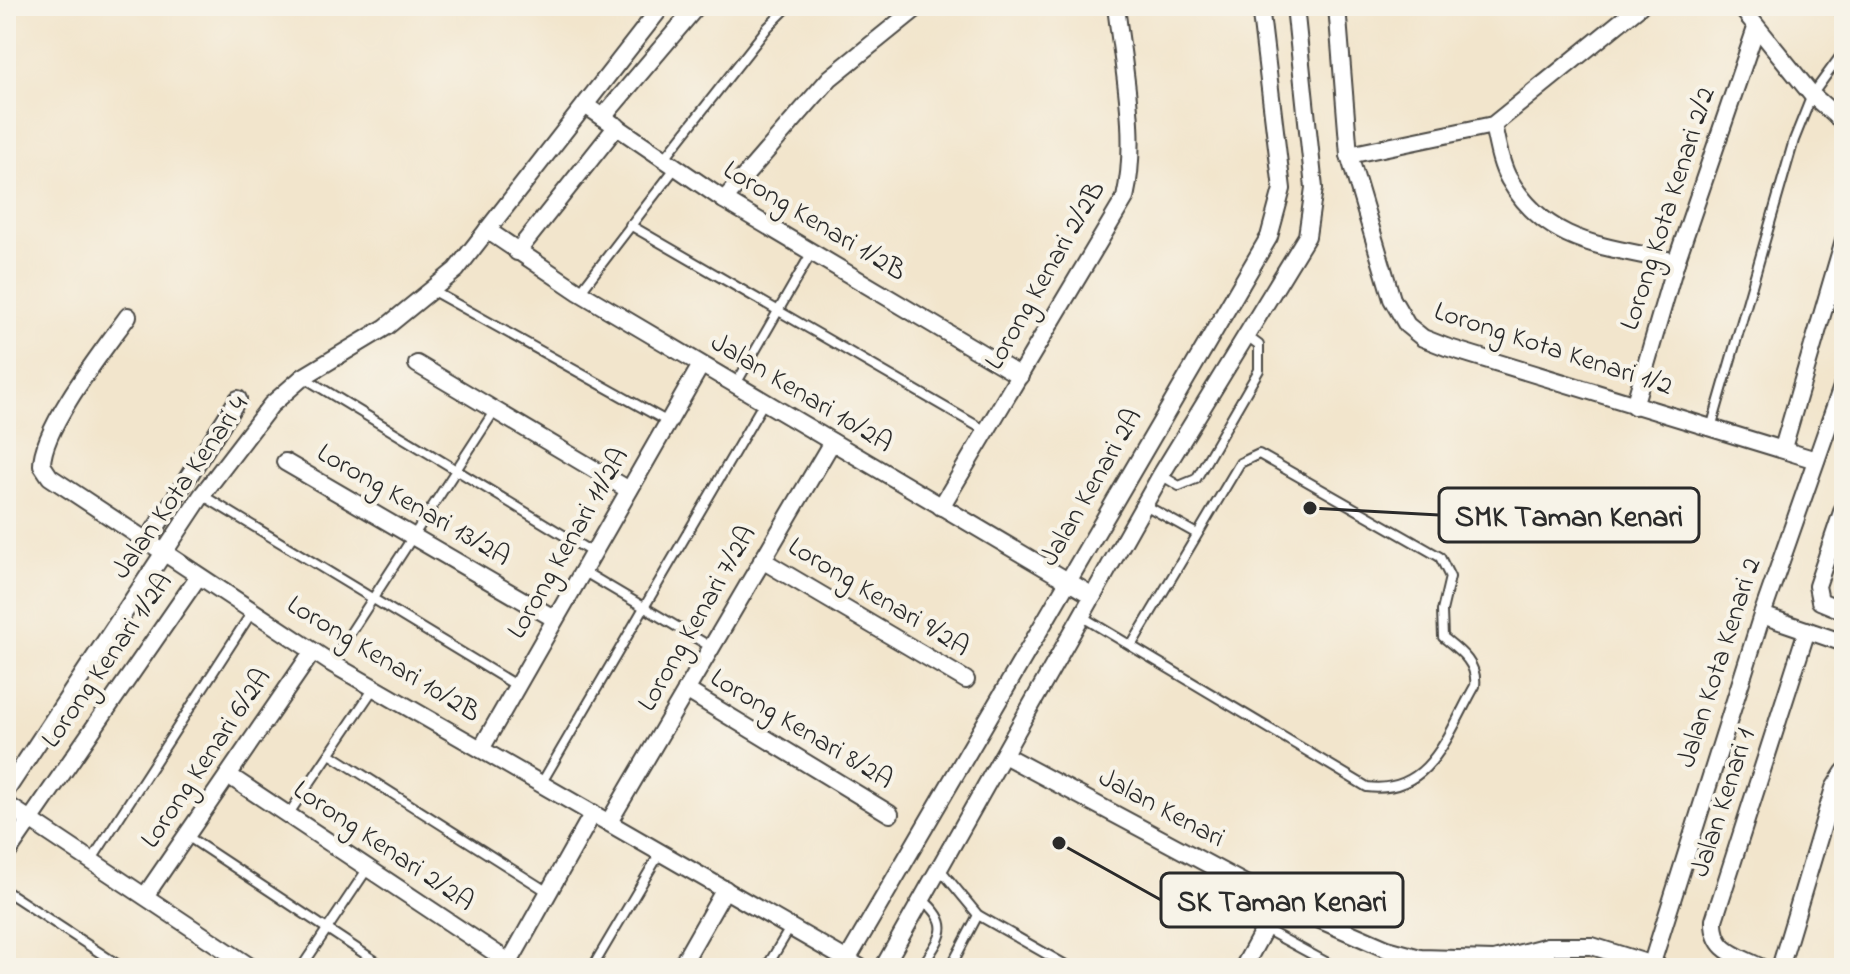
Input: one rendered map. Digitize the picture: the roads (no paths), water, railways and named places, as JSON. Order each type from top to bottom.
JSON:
[{"type":"street","name":"Jalan Kota Kenari 4","points":[[6,791],[202,495],[271,405],[303,377],[386,327],[456,270],[662,6]]},
{"type":"street","points":[[517,252],[697,6]]},
{"type":"street","points":[[724,200],[830,78],[919,6]]},
{"type":"street","name":"Lorong Kenari 2/2B","points":[[941,507],[1125,198],[1131,172],[1131,141],[1116,6]]},
{"type":"street","name":"Jalan Kenari 2A","points":[[850,965],[1276,221],[1282,189],[1260,6]]},
{"type":"street","name":"Jalan Kenari 2A","points":[[883,968],[1161,475],[1307,236],[1313,213],[1313,159],[1295,6]]},
{"type":"street","name":"Lorong Kota Kenari 1/2","points":[[1337,6],[1349,155],[1392,299],[1407,325],[1423,338],[1446,347],[1816,460]]},
{"type":"street","points":[[1349,155],[1493,125],[1640,6]]},
{"type":"street","points":[[1740,6],[1812,95],[1844,123]]},
{"type":"street","name":"Lorong Kota Kenari 2/2","points":[[1634,406],[1676,262],[1756,28]]},
{"type":"street","name":"Lorong Kenari 1/2B","points":[[585,105],[724,200],[1020,376]]},
{"type":"street","points":[[1493,125],[1507,177],[1544,224],[1584,241],[1676,262]]},
{"type":"street","name":"Jalan Kenari 10/2A","points":[[487,230],[579,292],[1093,596]]},
{"type":"street","points":[[1783,448],[1844,240]]},
{"type":"street","name":"Lorong Kenari 10/2B","points":[[128,316],[86,374],[46,442],[42,465],[68,492],[331,663],[725,889],[850,965]]},
{"type":"street","points":[[417,364],[629,490]]},
{"type":"street","name":"Lorong Kenari 11/2A","points":[[481,749],[701,365]]},
{"type":"street","name":"Jalan Kota Kenari 2","points":[[1657,966],[1762,615],[1844,381]]},
{"type":"street","points":[[146,543],[238,399]]},
{"type":"street","name":"Lorong Kenari 7/2A","points":[[609,822],[832,442]]},
{"type":"street","name":"Lorong Kenari 13/2A","points":[[285,462],[555,619]]},
{"type":"street","points":[[1844,506],[1817,586],[1820,601],[1844,611]]},
{"type":"street","name":"Lorong Kenari 9/2A","points":[[762,560],[966,680]]},
{"type":"street","name":"Lorong Kenari 1/2A","points":[[6,855],[198,577]]},
{"type":"street","points":[[1762,615],[1844,643]]},
{"type":"street","name":"Jalan Kenari 1","points":[[1762,968],[1723,948],[1716,940],[1714,920],[1807,630]]},
{"type":"street","name":"Lorong Kenari 6/2A","points":[[145,896],[313,651]]},
{"type":"street","name":"Lorong Kenari 8/2A","points":[[686,690],[890,814]]},
{"type":"street","name":"Jalan Kenari","points":[[1004,755],[1279,902],[1417,963],[1494,960],[1548,946],[1592,946],[1657,966]]},
{"type":"street","points":[[1780,968],[1834,788],[1844,772]]},
{"type":"street","name":"Lorong Kenari 2/2A","points":[[228,775],[507,965]]},
{"type":"street","points":[[6,804],[250,968]]},
{"type":"street","points":[[507,965],[593,813]]},
{"type":"street","points":[[680,968],[725,889]]},
{"type":"street","points":[[1243,968],[1279,902]]},
{"type":"street","points":[[1544,968],[1548,946]]},
{"type":"lane","points":[[579,292],[630,225],[670,163],[768,27],[789,6]]},
{"type":"lane","points":[[1835,6],[1844,18]]},
{"type":"lane","points":[[1711,429],[1794,140],[1812,95],[1844,51]]},
{"type":"lane","points":[[630,225],[987,431]]},
{"type":"lane","points":[[736,385],[812,252]]},
{"type":"lane","points":[[433,291],[668,422]]},
{"type":"lane","points":[[1161,475],[1179,486],[1196,479],[1259,370],[1259,345],[1247,336]]},
{"type":"lane","points":[[303,377],[593,553]]},
{"type":"lane","points":[[541,784],[764,402]]},
{"type":"lane","points":[[331,663],[495,410]]},
{"type":"lane","points":[[1081,616],[1131,646],[1367,787],[1401,786],[1418,778],[1429,765],[1475,686],[1476,674],[1467,658],[1443,637],[1442,611],[1450,577],[1440,557],[1259,454],[1240,463],[1131,646]]},
{"type":"lane","points":[[202,495],[517,686]]},
{"type":"lane","points":[[1145,505],[1197,534]]},
{"type":"lane","points":[[583,571],[711,647]]},
{"type":"lane","points":[[91,861],[252,612]]},
{"type":"lane","points":[[288,815],[375,687]]},
{"type":"lane","points":[[330,754],[549,892]]},
{"type":"lane","points":[[186,836],[386,968]]},
{"type":"lane","points":[[592,968],[660,852]]},
{"type":"lane","points":[[301,968],[368,868]]},
{"type":"lane","points":[[939,868],[978,915],[1071,968]]},
{"type":"lane","points":[[6,891],[123,968]]},
{"type":"lane","points":[[921,968],[943,927],[941,917],[922,899]]},
{"type":"lane","points":[[950,968],[978,915]]},
{"type":"lane","points":[[766,968],[790,927]]},
{"type":"lane","points":[[1265,929],[1337,968]]},
{"type":"place","name":"SMK Taman Kenari","points":[[1310,508]]},
{"type":"place","name":"SK Taman Kenari","points":[[1059,843]]}]
